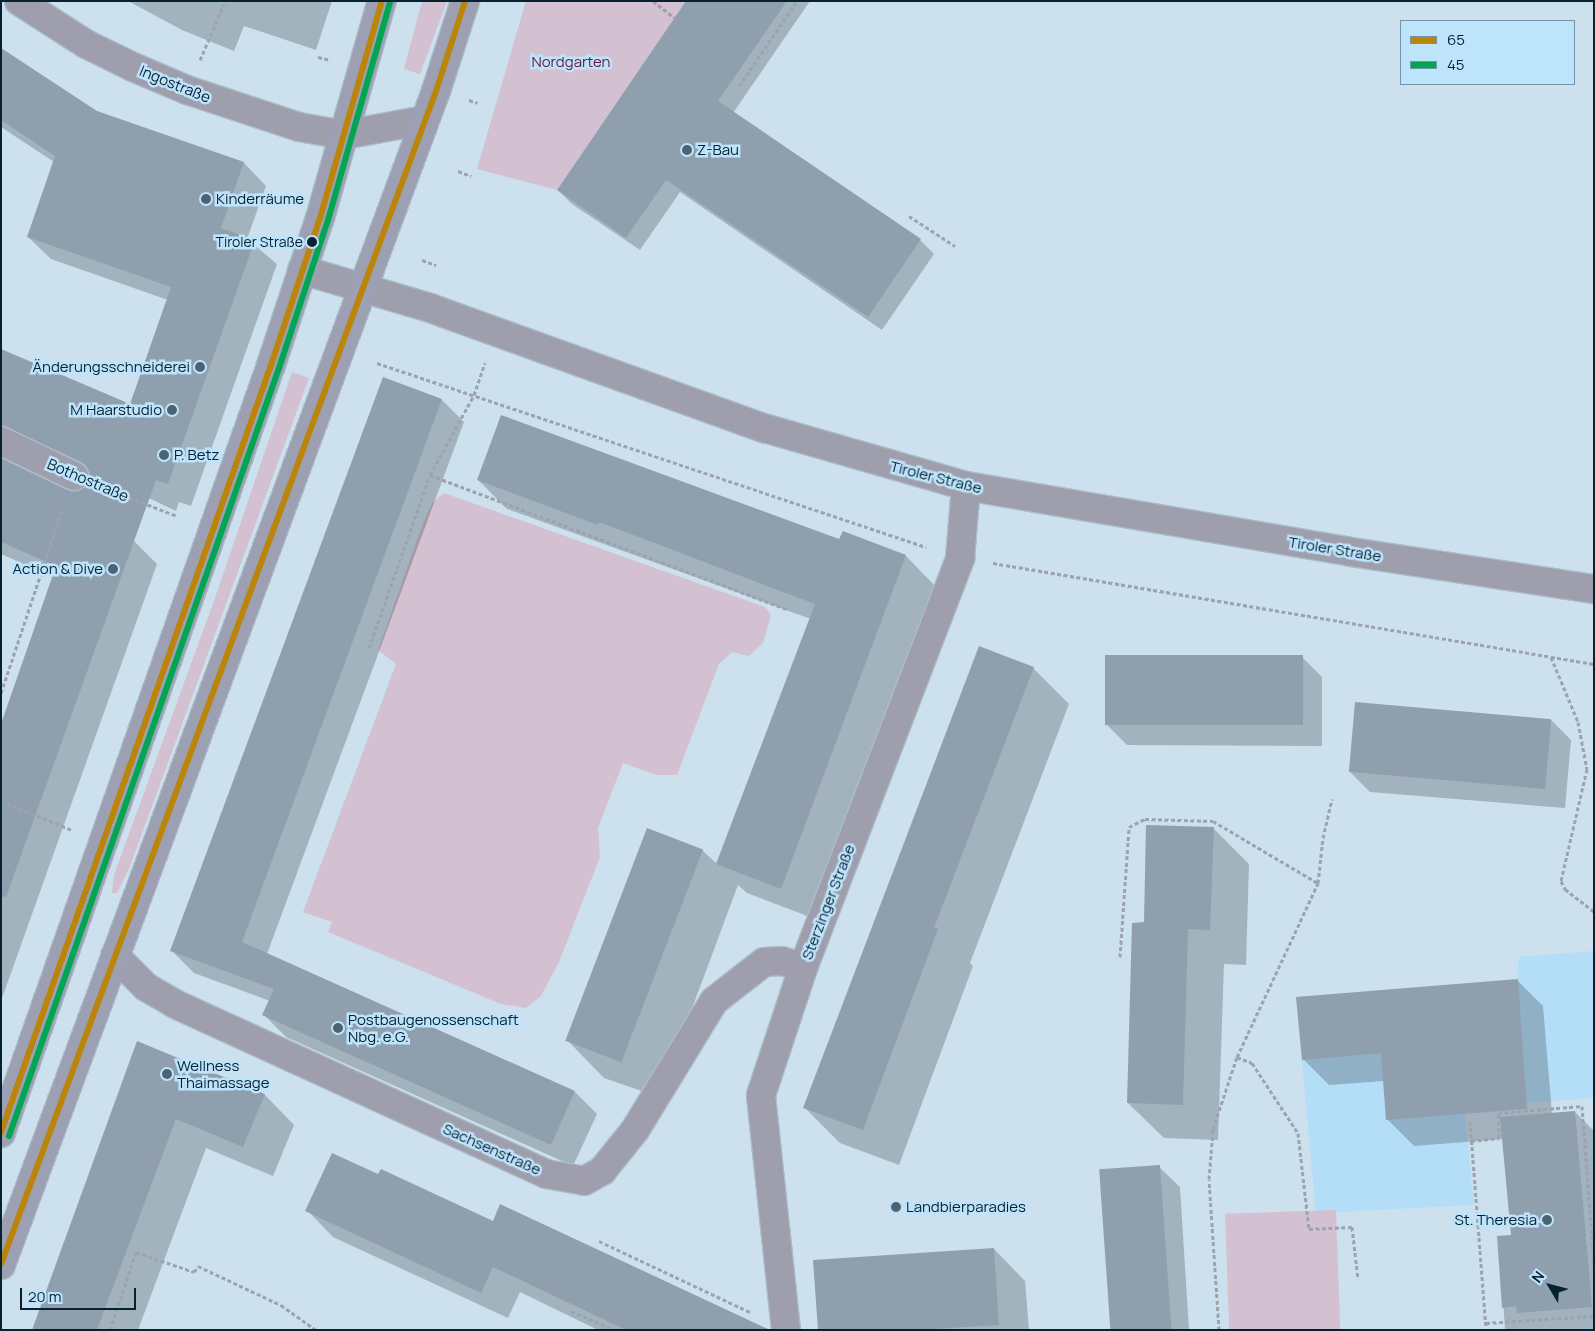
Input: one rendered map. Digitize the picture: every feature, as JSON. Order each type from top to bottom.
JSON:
[{"type":"main road","points":[[1,1133],[214,532],[302,270],[344,135],[382,1]]},
{"type":"main road","points":[[1,1265],[362,288],[426,120],[466,1]]},
{"type":"street","name":"Ingostraße","points":[[19,1],[86,44],[187,90],[299,127],[344,135]]},
{"type":"street","points":[[344,135],[426,120]]},
{"type":"street","name":"Tiroler Straße","points":[[302,270],[496,332],[764,428],[966,486],[1351,552],[1594,589]]},
{"type":"street","name":"Bothostraße","points":[[1,440],[74,476]]},
{"type":"street","name":"Sterzinger Straße","points":[[786,1322],[762,1095],[803,968],[960,558],[966,486]]},
{"type":"street","name":"Sachsenstraße","points":[[115,956],[146,987],[175,1004],[546,1174],[584,1181],[602,1171],[635,1130],[714,1001],[764,962],[782,961],[803,968]]},
{"type":"path","points":[[653,1],[675,18]]},
{"type":"path","points":[[739,86],[797,1]]},
{"type":"path","points":[[187,90],[224,4]]},
{"type":"path","points":[[318,56],[363,69]]},
{"type":"path","points":[[436,91],[478,103]]},
{"type":"path","points":[[458,171],[471,176]]},
{"type":"path","points":[[909,216],[954,246]]},
{"type":"path","points":[[422,260],[436,265]]},
{"type":"path","points":[[369,648],[430,475],[474,395],[496,332]]},
{"type":"path","points":[[430,475],[789,610]]},
{"type":"path","points":[[1,693],[74,476]]},
{"type":"path","name":"Bothostraße","points":[[74,476],[177,516]]},
{"type":"path","points":[[1550,656],[1578,722],[1587,769],[1561,880],[1566,889],[1594,912]]},
{"type":"path","points":[[1219,1330],[1209,1179],[1213,1129],[1237,1057],[1318,883],[1323,838],[1332,799]]},
{"type":"path","points":[[1,801],[73,830]]},
{"type":"path","points":[[1120,957],[1129,827],[1144,819],[1213,821],[1318,883]]},
{"type":"path","points":[[1237,1057],[1252,1062],[1298,1134],[1309,1229],[1352,1227],[1358,1279]]},
{"type":"path","points":[[1471,1141],[1499,1138],[1498,1113],[1582,1106],[1594,1267]]},
{"type":"path","points":[[1470,1121],[1486,1330]]},
{"type":"path","points":[[600,1241],[755,1314],[786,1322]]},
{"type":"path","points":[[110,1330],[136,1252],[194,1272],[198,1266],[281,1305],[316,1330]]},
{"type":"path","points":[[571,1311],[614,1330]]},
{"type":"path","points":[[1486,1323],[1594,1316]]},
{"type":"shaded area","name":"St. Theresia","points":[[1594,951],[1594,1098],[1464,1107],[1474,1205],[1316,1213],[1296,997],[1517,979],[1519,957]]},
{"type":"green space","points":[[422,1],[447,1],[420,74],[404,69]]},
{"type":"green space","name":"Nordgarten","points":[[526,1],[686,1],[557,190],[477,169]]},
{"type":"green space","points":[[292,372],[309,378],[129,869],[117,893],[112,893],[114,875],[215,598]]},
{"type":"green space","points":[[444,493],[765,607],[771,615],[763,643],[749,656],[732,652],[719,664],[677,775],[657,775],[623,763],[598,828],[600,857],[559,962],[541,996],[526,1008],[501,1004],[328,932],[332,922],[303,912],[396,664],[378,650],[423,523],[432,503]]},
{"type":"green space","points":[[1336,1210],[1340,1330],[1229,1330],[1225,1214]]},
{"type":"building","name":"Z-Bau","points":[[686,1],[787,1],[718,101],[921,239],[868,317],[666,180],[626,238],[557,190]]},
{"type":"building","points":[[1,48],[97,111],[244,162],[221,228],[255,240],[168,484],[156,480],[6,897],[1,896],[1,724],[56,566],[1,542],[1,458],[68,490],[82,489],[90,475],[81,462],[1,426],[1,349],[130,404],[171,287],[27,237],[55,156],[1,120]]},
{"type":"building","points":[[383,377],[442,399],[242,942],[575,1091],[551,1145],[262,1015],[274,989],[170,951]]},
{"type":"building","points":[[501,415],[839,539],[843,531],[906,555],[781,889],[716,864],[815,604],[599,522],[598,525],[477,480]]},
{"type":"building","points":[[979,646],[1034,667],[934,928],[938,929],[863,1130],[803,1108]]},
{"type":"building","points":[[1105,655],[1303,655],[1303,725],[1105,725]]},
{"type":"building","points":[[1355,702],[1551,719],[1545,789],[1349,772]]},
{"type":"building","points":[[1146,825],[1214,827],[1210,930],[1188,929],[1183,1105],[1127,1103],[1132,923],[1144,922]]},
{"type":"building","points":[[647,828],[703,850],[621,1062],[565,1041]]},
{"type":"building","points":[[1518,979],[1527,1109],[1386,1120],[1381,1053],[1302,1060],[1296,997]]},
{"type":"building","points":[[137,1041],[265,1094],[243,1147],[176,1119],[97,1330],[32,1330]]},
{"type":"building","name":"St. Theresia","points":[[1575,1111],[1592,1307],[1517,1313],[1516,1306],[1502,1308],[1497,1236],[1511,1235],[1500,1117]]},
{"type":"building","points":[[332,1153],[378,1174],[381,1169],[493,1221],[500,1204],[770,1330],[626,1330],[493,1267],[481,1293],[305,1211]]},
{"type":"building","points":[[1160,1165],[1172,1330],[1110,1330],[1099,1169]]},
{"type":"building","points":[[994,1248],[999,1325],[919,1330],[818,1330],[813,1260]]},
{"type":"transit line","name":"65","points":[[1,1132],[271,365],[320,218],[382,1]]},
{"type":"transit line","name":"65","points":[[1,1264],[436,91],[465,1]]},
{"type":"transit line","name":"45","points":[[9,1136],[279,368],[328,220],[390,3]]},
{"type":"place","name":"Z-Bau","points":[[687,150]]},
{"type":"place","name":"Kinderräume","points":[[206,199]]},
{"type":"place","name":"Tiroler Straße","points":[[312,242]]},
{"type":"place","name":"Änderungsschneiderei","points":[[200,367]]},
{"type":"place","name":"M Haarstudio","points":[[172,410]]},
{"type":"place","name":"P. Betz","points":[[164,455]]},
{"type":"place","name":"Action & Dive","points":[[113,569]]},
{"type":"place","name":"Postbaugenossenschaft Nbg. e.G.","points":[[338,1028]]},
{"type":"place","name":"Wellness Thaimassage","points":[[167,1074]]},
{"type":"place","name":"Landbierparadies","points":[[896,1207]]},
{"type":"place","name":"St. Theresia","points":[[1547,1220]]}]
